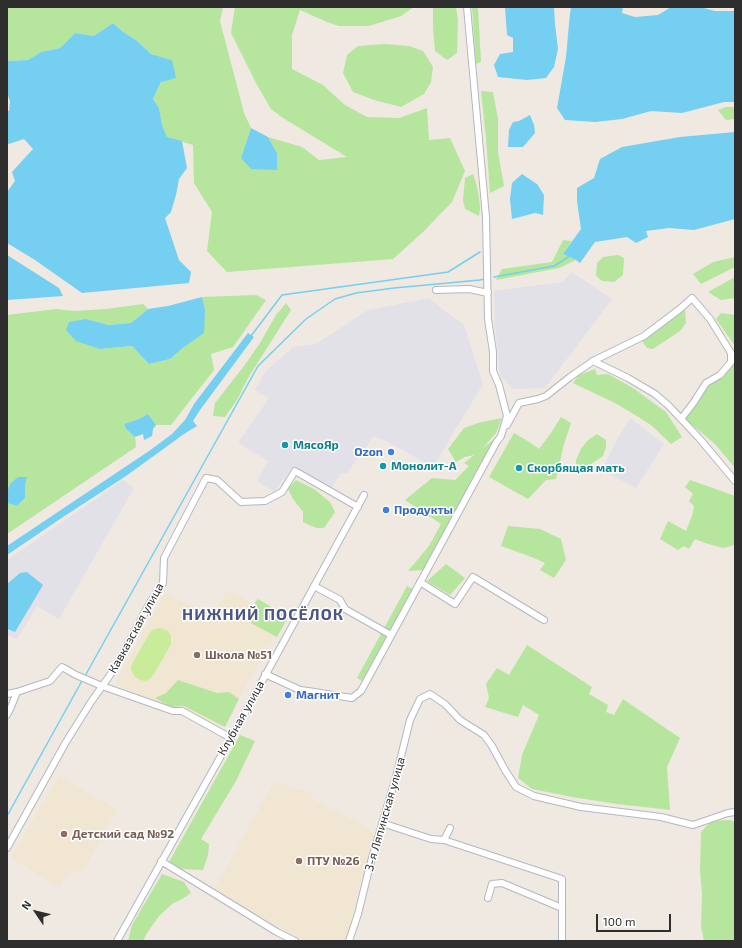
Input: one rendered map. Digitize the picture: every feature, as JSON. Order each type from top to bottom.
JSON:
[{"type":"street","points":[[467,7],[486,217],[488,320],[493,352],[493,371],[499,385],[507,416],[501,436]]},
{"type":"street","points":[[436,290],[469,289],[488,293]]},
{"type":"street","points":[[265,674],[300,690],[352,698],[361,691],[496,443],[519,404],[546,396],[592,361],[644,336],[692,298],[710,319],[732,353],[731,362],[720,375],[706,383],[681,419]]},
{"type":"street","points":[[592,361],[628,378],[655,394],[668,405],[699,438],[735,481]]},
{"type":"street","name":"Кавказская улица","points":[[7,848],[66,742],[91,702],[115,668],[151,601],[163,583],[164,558],[206,478],[217,480],[241,502],[265,501],[282,492],[295,470],[358,507]]},
{"type":"street","name":"Клубная улица","points":[[117,941],[231,738],[364,495]]},
{"type":"street","points":[[420,582],[455,604],[473,577],[544,620]]},
{"type":"street","points":[[314,586],[340,600],[344,609],[391,635]]},
{"type":"street","points":[[7,694],[50,681],[62,667],[76,675],[102,686],[173,711],[182,710],[231,738]]},
{"type":"street","points":[[7,715],[17,692]]},
{"type":"street","name":"3-я Ляпинская улица","points":[[349,941],[358,914],[370,865],[396,777],[410,720],[420,699],[430,694],[445,704],[460,720],[484,734],[516,787],[534,796],[581,807],[661,817],[693,825],[735,812]]},
{"type":"street","points":[[382,824],[432,839],[444,840],[562,879],[562,941]]},
{"type":"street","points":[[444,840],[450,828]]},
{"type":"street","points":[[161,862],[295,941]]},
{"type":"street","points":[[488,898],[492,884],[502,884],[562,908]]},
{"type":"shaded area","points":[[572,272],[612,299],[545,388],[513,389],[500,375],[495,327],[494,291],[562,282]]},
{"type":"shaded area","points":[[429,298],[464,325],[483,384],[433,467],[374,436],[347,473],[341,473],[331,489],[292,468],[274,492],[257,481],[268,461],[238,443],[269,398],[255,390],[265,372],[293,347],[316,344],[368,310]]},
{"type":"shaded area","points":[[630,418],[664,444],[636,488],[601,470]]},
{"type":"shaded area","points":[[123,480],[134,488],[59,619],[37,606],[17,639],[7,635],[7,560]]},
{"type":"shaded area","name":"Школа №51","points":[[228,590],[276,616],[279,627],[224,724],[217,726],[170,700],[166,706],[115,684],[165,593],[201,611],[218,607]]},
{"type":"shaded area","name":"Детский сад №92","points":[[59,776],[117,810],[83,871],[66,874],[59,887],[11,858]]},
{"type":"shaded area","name":"ПТУ №26","points":[[274,782],[312,793],[312,799],[369,828],[375,835],[359,887],[350,931],[345,941],[304,941],[214,890]]},
{"type":"green space","points":[[7,7],[223,7],[220,21],[244,113],[251,128],[241,158],[277,170],[277,153],[268,137],[302,147],[319,160],[347,157],[283,118],[271,109],[231,33],[235,7],[414,7],[401,16],[369,26],[339,26],[300,10],[292,35],[292,69],[323,85],[345,105],[367,117],[399,118],[427,108],[429,140],[450,138],[465,171],[452,202],[423,232],[393,259],[227,272],[207,251],[212,212],[194,183],[193,145],[167,137],[162,125],[159,108],[153,99],[172,60],[151,54],[136,40],[123,32],[113,23],[94,36],[75,33],[60,48],[41,52],[28,60],[7,61]]},
{"type":"green space","points":[[433,7],[456,7],[458,20],[457,53],[447,60],[435,51]]},
{"type":"green space","points":[[472,7],[478,7],[481,62],[476,64]]},
{"type":"green space","points":[[385,44],[409,46],[423,51],[433,67],[431,82],[424,94],[401,107],[374,100],[353,92],[343,73],[347,55],[358,46]]},
{"type":"green space","points":[[481,91],[493,92],[498,119],[498,152],[504,186],[490,193],[486,138]]},
{"type":"green space","points":[[726,107],[735,107],[735,119],[726,120],[718,110]]},
{"type":"green space","points":[[473,174],[479,197],[479,216],[465,209],[463,200],[465,178]]},
{"type":"green space","points":[[563,240],[572,241],[563,254],[576,260],[559,268],[496,280],[502,269],[552,262]]},
{"type":"green space","points":[[618,255],[624,258],[623,275],[614,282],[602,281],[596,276],[597,263],[603,257]]},
{"type":"green space","points":[[735,257],[735,267],[701,284],[693,274],[713,262]]},
{"type":"green space","points":[[735,277],[735,298],[721,300],[708,292]]},
{"type":"green space","points":[[256,295],[266,300],[233,347],[211,354],[214,370],[171,425],[156,425],[148,414],[124,424],[126,429],[135,437],[136,447],[7,534],[7,503],[17,506],[25,498],[25,484],[8,490],[7,499],[7,315],[56,309],[74,311],[106,309],[143,304],[148,309],[131,323],[109,325],[86,319],[100,349],[132,346],[149,364],[170,359],[184,347],[205,309],[202,297]]},
{"type":"green space","points":[[286,303],[291,310],[248,378],[237,400],[225,417],[213,416],[215,403],[244,366],[260,343],[276,315]]},
{"type":"green space","points":[[685,310],[686,323],[680,331],[653,349],[647,348],[642,341]]},
{"type":"green space","points":[[721,313],[735,315],[735,346],[716,319]]},
{"type":"green space","points":[[735,363],[735,468],[715,444],[685,419],[708,386]]},
{"type":"green space","points":[[595,369],[597,375],[608,374],[633,388],[666,412],[682,437],[671,444],[651,425],[632,413],[615,403],[573,383],[579,375]]},
{"type":"green space","points":[[561,417],[571,423],[564,444],[556,479],[546,480],[528,499],[489,477],[514,433],[539,449]]},
{"type":"green space","points":[[502,418],[496,433],[483,448],[499,435],[424,570],[408,571],[429,546],[441,524],[405,500],[432,478],[455,480],[469,466],[464,463],[474,455],[465,457],[456,462],[448,449],[464,428],[478,423]]},
{"type":"green space","points":[[597,434],[606,440],[606,448],[603,456],[588,466],[576,469],[576,460],[581,449],[588,440]]},
{"type":"green space","points":[[296,480],[314,489],[330,502],[335,512],[324,528],[317,528],[303,522],[303,512],[293,499],[288,489]]},
{"type":"green space","points":[[690,480],[735,496],[735,545],[723,548],[695,539],[689,549],[684,546],[678,550],[660,539],[668,521],[686,531],[694,506],[689,501],[693,494],[685,487]]},
{"type":"green space","points":[[508,526],[540,529],[561,539],[566,560],[554,578],[540,570],[545,563],[501,546]]},
{"type":"green space","points":[[446,564],[465,578],[450,595],[427,581]]},
{"type":"green space","points":[[407,586],[413,589],[362,681],[357,678]]},
{"type":"green space","points":[[258,599],[288,617],[277,637],[251,623],[256,614],[255,602]]},
{"type":"green space","points":[[159,628],[168,631],[171,636],[171,644],[150,679],[145,681],[140,680],[134,676],[131,667],[151,631]]},
{"type":"green space","points":[[527,645],[592,687],[589,694],[608,705],[606,712],[614,715],[623,699],[680,738],[667,767],[670,810],[617,804],[532,789],[518,778],[522,755],[539,715],[523,705],[518,717],[485,707],[489,698],[486,684],[497,668],[509,675]]},
{"type":"green space","points":[[178,680],[217,693],[229,692],[239,699],[225,727],[184,706],[171,707],[155,698],[166,693]]},
{"type":"green space","points":[[240,735],[255,741],[236,781],[201,839],[209,844],[208,855],[203,870],[180,869],[169,862]]},
{"type":"green space","points":[[730,820],[735,822],[735,941],[704,941],[701,926],[701,832],[711,821]]},
{"type":"green space","points":[[162,874],[184,882],[191,893],[172,904],[159,916],[143,941],[128,941],[132,925]]},
{"type":"water","points":[[505,7],[554,7],[558,49],[554,67],[546,78],[527,80],[498,77],[494,65],[500,54],[513,52],[513,38],[507,35]]},
{"type":"water","points":[[571,7],[623,7],[622,13],[635,17],[658,15],[671,7],[700,7],[715,11],[735,11],[735,102],[724,102],[682,113],[651,111],[622,119],[595,122],[565,120],[557,108],[566,57]]},
{"type":"water","points":[[113,23],[123,32],[136,40],[151,54],[172,60],[176,78],[161,82],[153,99],[159,108],[162,125],[167,137],[182,141],[187,168],[179,179],[171,212],[165,218],[179,260],[191,272],[189,283],[82,293],[35,260],[7,243],[7,192],[15,181],[12,172],[33,149],[24,139],[9,144],[7,143],[7,111],[9,111],[10,101],[7,93],[7,61],[28,60],[41,52],[60,48],[75,33],[94,36]]},
{"type":"water","points":[[530,115],[535,133],[523,147],[508,147],[509,130],[513,122],[519,121]]},
{"type":"water","points":[[251,128],[268,137],[277,153],[277,170],[251,169],[241,158]]},
{"type":"water","points":[[735,132],[735,219],[694,230],[669,228],[646,231],[648,237],[636,243],[627,237],[595,242],[580,263],[563,254],[581,229],[577,201],[577,188],[594,178],[600,159],[622,147],[680,137]]},
{"type":"water","points":[[522,174],[537,184],[544,195],[543,215],[535,213],[512,219],[510,199],[512,183]]},
{"type":"water","points":[[7,255],[59,288],[63,296],[7,300]]},
{"type":"water","points":[[202,297],[205,309],[204,333],[170,359],[149,364],[132,346],[100,349],[76,341],[66,330],[69,322],[86,319],[109,325],[131,323],[148,309],[168,306]]},
{"type":"water","points":[[248,333],[254,337],[200,410],[193,421],[197,426],[126,476],[7,555],[7,546],[172,434],[185,420],[194,404]]},
{"type":"water","points":[[148,414],[156,425],[153,429],[152,436],[144,440],[143,434],[135,437],[126,429],[124,424]]},
{"type":"water","points":[[18,477],[27,477],[25,484],[25,498],[17,506],[7,503],[7,499],[10,484]]},
{"type":"water","points":[[27,572],[43,585],[15,632],[7,629],[7,584],[20,573]]},
{"type":"waterway","points":[[251,336],[282,295],[448,272],[480,252]]},
{"type":"waterway","points":[[494,277],[554,266],[570,256]]},
{"type":"waterway","points":[[85,676],[258,366],[306,319],[335,299],[356,293],[484,279]]},
{"type":"waterway","points":[[7,816],[83,679]]},
{"type":"place","name":"МясоЯр","points":[[285,445]]},
{"type":"place","name":"Ozon","points":[[391,452]]},
{"type":"place","name":"Монолит-А","points":[[383,466]]},
{"type":"place","name":"Скорбящая мать","points":[[519,468]]},
{"type":"place","name":"Продукты","points":[[386,510]]},
{"type":"place","name":"Школа №51","points":[[197,655]]},
{"type":"place","name":"Магнит","points":[[288,695]]},
{"type":"place","name":"Детский сад №92","points":[[64,834]]},
{"type":"place","name":"ПТУ №26","points":[[299,861]]},
{"type":"district","name":"НИЖНИЙ ПОСЁЛОК","points":[[263,615]]}]
